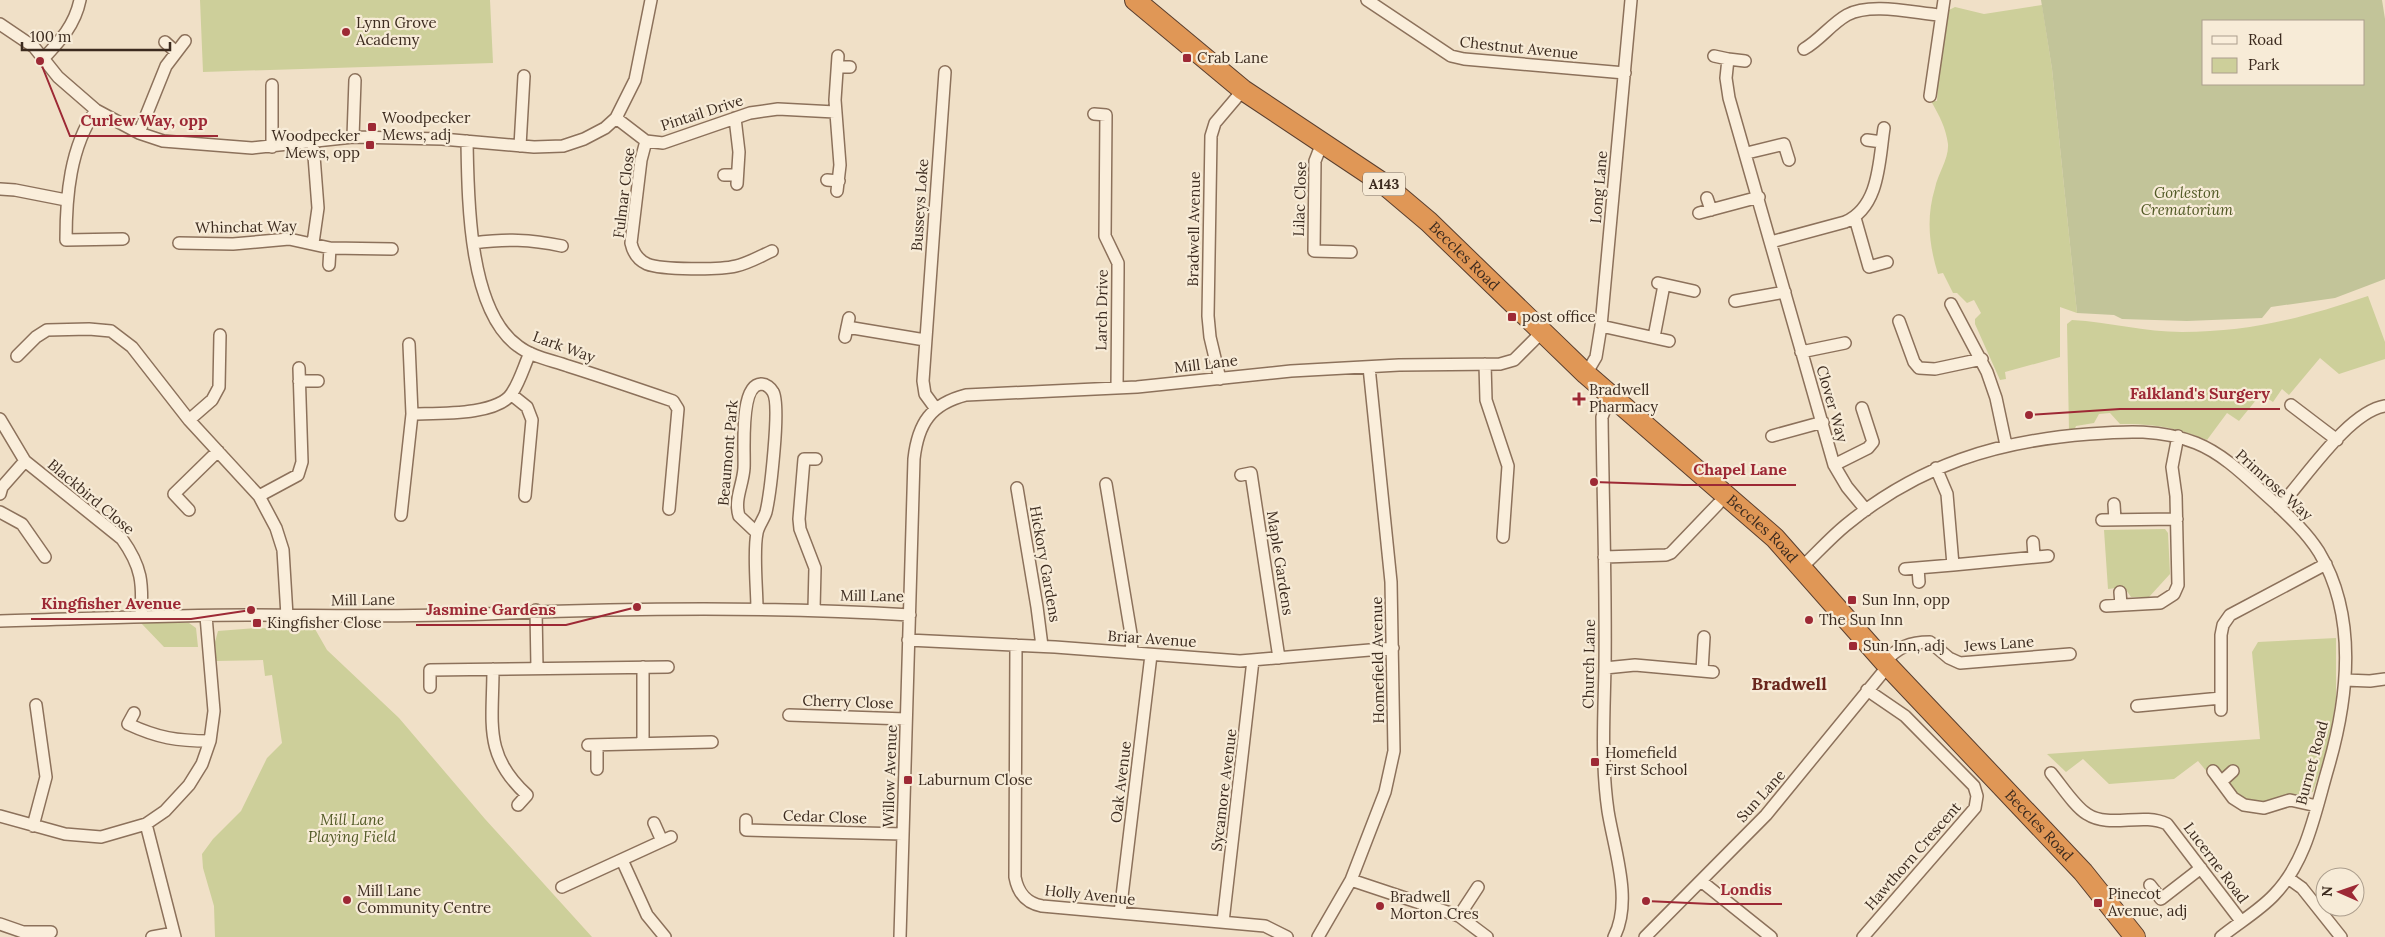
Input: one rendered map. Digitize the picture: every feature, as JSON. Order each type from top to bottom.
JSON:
[{"type":"highway","name":"Beccles Road","points":[[1136,0],[1243,90],[1384,184],[1429,222],[1544,331],[1586,374],[1775,538],[1886,664],[2083,872],[2135,937]]},
{"type":"street","points":[[43,59],[68,31],[80,0]]},
{"type":"street","points":[[0,24],[34,47],[58,77],[96,110],[139,133],[163,141],[252,148],[313,143],[353,137],[467,141],[520,146],[563,146],[584,139],[605,128],[616,118],[635,80],[651,0]]},
{"type":"street","name":"Chestnut Avenue","points":[[1367,0],[1451,56],[1464,59],[1625,73]]},
{"type":"street","name":"Long Lane","points":[[1586,374],[1596,357],[1600,326],[1631,0]]},
{"type":"street","points":[[1930,96],[1930,82],[1944,0]]},
{"type":"street","points":[[1804,49],[1816,42],[1830,28],[1847,16],[1862,10],[1940,15]]},
{"type":"street","points":[[1822,19],[1830,28]]},
{"type":"street","points":[[139,133],[166,66],[186,40]]},
{"type":"street","points":[[165,42],[176,52]]},
{"type":"street","points":[[1714,56],[1745,61]]},
{"type":"street","name":"Clover Way","points":[[1728,59],[1726,78],[1729,98],[1747,153],[1834,465],[1848,488],[1866,510]]},
{"type":"street","points":[[826,180],[838,186],[840,165],[836,112],[838,61],[850,67]]},
{"type":"street","name":"Busseys Loke","points":[[936,409],[925,394],[923,384],[945,72]]},
{"type":"street","points":[[520,146],[524,76]]},
{"type":"street","points":[[353,137],[355,80]]},
{"type":"street","points":[[1917,81],[1930,82]]},
{"type":"street","points":[[272,85],[272,146]]},
{"type":"street","name":"Bradwell Avenue","points":[[1220,378],[1210,337],[1208,316],[1211,136],[1215,123],[1243,90]]},
{"type":"street","name":"Pintail Drive","points":[[616,118],[646,141],[663,143],[675,141],[735,118],[778,109],[836,112]]},
{"type":"street","points":[[96,110],[84,128],[66,200],[60,240],[123,239]]},
{"type":"street","name":"Larch Drive","points":[[1094,114],[1111,115],[1105,236],[1118,263],[1117,388]]},
{"type":"street","points":[[724,175],[737,180],[739,152],[735,118]]},
{"type":"street","points":[[1771,242],[1855,218],[1866,208],[1872,194],[1884,128]]},
{"type":"street","points":[[1867,140],[1882,142]]},
{"type":"street","name":"Lark Way","points":[[467,141],[468,210],[473,243],[486,299],[494,318],[505,335],[530,354],[673,401],[678,409],[669,509]]},
{"type":"street","name":"Fulmar Close","points":[[646,141],[641,160],[631,243],[633,252],[639,259],[656,266],[722,269],[737,266],[772,251]]},
{"type":"street","name":"Whinchat Way","points":[[313,143],[318,175],[318,208],[314,243]]},
{"type":"street","name":"Lilac Close","points":[[1322,143],[1314,161],[1314,251],[1351,252]]},
{"type":"street","points":[[1747,153],[1784,144],[1789,160]]},
{"type":"street","points":[[0,189],[66,200]]},
{"type":"street","points":[[1707,198],[1705,212],[1759,197]]},
{"type":"street","points":[[1855,218],[1869,267],[1887,262]]},
{"type":"street","points":[[473,243],[509,238],[534,240],[562,246]]},
{"type":"street","name":"Whinchat Way","points":[[179,243],[233,244],[289,239],[330,248],[392,248]]},
{"type":"street","points":[[329,265],[330,248]]},
{"type":"street","points":[[1654,338],[1660,284],[1694,291]]},
{"type":"street","points":[[1735,301],[1785,292]]},
{"type":"street","points":[[1951,304],[1982,359],[1994,389],[2006,444]]},
{"type":"street","points":[[1900,321],[1914,362],[1919,368],[1935,369],[1982,359]]},
{"type":"street","points":[[1600,326],[1668,341]]},
{"type":"street","points":[[847,327],[926,340]]},
{"type":"street","points":[[88,341],[89,329]]},
{"type":"street","points":[[17,356],[36,337],[47,330],[89,329],[111,331],[132,347],[189,420],[259,496],[276,528],[283,550],[287,616]]},
{"type":"street","name":"Mill Lane","points":[[0,621],[206,616],[485,614],[536,610],[814,609],[910,615],[916,443],[926,420],[946,401],[966,395],[1117,388],[1282,372],[1369,367],[1500,364],[1514,360],[1544,331]]},
{"type":"street","points":[[189,420],[212,400],[219,386],[220,335]]},
{"type":"street","points":[[401,515],[412,414],[409,344]]},
{"type":"street","name":"Clover Way","points":[[1801,352],[1845,344]]},
{"type":"street","points":[[412,414],[480,410],[494,406],[512,395],[530,354]]},
{"type":"street","points":[[1485,364],[1486,400],[1489,415],[1504,450],[1508,466],[1503,537]]},
{"type":"street","name":"Homefield Avenue","points":[[1318,937],[1351,880],[1385,792],[1395,736],[1391,582],[1369,367]]},
{"type":"street","points":[[259,496],[298,475],[302,462],[299,368]]},
{"type":"street","points":[[299,381],[318,381]]},
{"type":"street","name":"Beaumont Park","points":[[757,533],[739,516],[737,500],[744,470],[749,392],[754,386],[762,384],[769,386],[776,399],[772,480],[765,514],[757,533],[757,610]]},
{"type":"street","points":[[512,395],[527,407],[532,420],[525,496]]},
{"type":"street","name":"Church Lane","points":[[1610,395],[1602,416],[1605,668],[1603,764],[1623,902],[1618,936]]},
{"type":"street","points":[[2291,405],[2337,440]]},
{"type":"street","points":[[2279,507],[2348,426],[2365,413],[2385,406]]},
{"type":"street","name":"Clover Way","points":[[1834,465],[1868,448],[1873,442],[1862,408]]},
{"type":"street","name":"Blackbird Close","points":[[0,419],[25,461],[122,540],[134,556],[142,577],[141,617]]},
{"type":"street","points":[[1772,436],[1823,422]]},
{"type":"street","name":"Primrose Way","points":[[1801,568],[1845,526],[1866,510],[1936,468],[2006,444],[2107,428],[2156,432],[2178,436],[2217,454],[2279,507],[2300,528],[2326,564]]},
{"type":"street","points":[[2106,606],[2160,603],[2174,594],[2178,585],[2177,519],[2172,466],[2178,436]]},
{"type":"street","points":[[189,510],[174,494],[218,451]]},
{"type":"street","points":[[814,609],[815,568],[800,529],[799,520],[804,458],[816,460]]},
{"type":"street","name":"Blackbird Close","points":[[0,494],[2,487],[25,461]]},
{"type":"street","points":[[1936,468],[1947,494],[1953,565]]},
{"type":"street","name":"Maple Gardens","points":[[1251,473],[1279,658]]},
{"type":"street","points":[[1106,484],[1131,634],[1132,653]]},
{"type":"street","name":"Hickory Gardens","points":[[1017,488],[1038,607],[1042,646]]},
{"type":"street","points":[[1604,558],[1666,555],[1671,553],[1718,504]]},
{"type":"street","points":[[2114,504],[2115,520]]},
{"type":"street","points":[[0,512],[22,524],[45,557]]},
{"type":"street","points":[[2102,520],[2177,519]]},
{"type":"street","points":[[2033,542],[2034,556]]},
{"type":"street","points":[[1905,569],[2048,556]]},
{"type":"street","points":[[2136,706],[2149,699],[2221,704],[2220,635],[2223,625],[2230,615],[2326,564]]},
{"type":"street","name":"Burnet Road","points":[[2221,937],[2273,896],[2288,878],[2301,857],[2339,731],[2345,680],[2344,632],[2341,607],[2326,564]]},
{"type":"street","points":[[1918,568],[1919,582]]},
{"type":"street","points":[[2120,592],[2121,606]]},
{"type":"street","points":[[536,610],[537,668]]},
{"type":"street","name":"Willow Avenue","points":[[900,937],[910,615]]},
{"type":"street","points":[[0,816],[65,834],[101,838],[146,824],[165,811],[189,785],[202,764],[210,741],[214,703],[206,616]]},
{"type":"street","points":[[1605,668],[1635,665],[1708,671],[1704,637]]},
{"type":"street","name":"Briar Avenue","points":[[908,640],[1042,646],[1240,661],[1393,648]]},
{"type":"street","name":"Jews Lane","points":[[1886,664],[1908,644],[1921,642],[1930,642],[1948,658],[1960,663],[2070,654]]},
{"type":"street","name":"Holly Avenue","points":[[1016,646],[1014,877],[1016,886],[1025,898],[1036,905],[1265,926],[1287,937]]},
{"type":"street","name":"Oak Avenue","points":[[1120,913],[1151,655]]},
{"type":"street","name":"Sycamore Avenue","points":[[1223,922],[1253,660]]},
{"type":"street","name":"Sun Lane","points":[[1645,937],[1701,882],[1792,786],[1886,664]]},
{"type":"street","points":[[643,667],[643,742]]},
{"type":"street","points":[[430,687],[430,670],[668,667]]},
{"type":"street","points":[[493,669],[494,746],[505,772],[532,795],[518,805]]},
{"type":"street","points":[[2345,680],[2370,681],[2385,679]]},
{"type":"street","name":"Hawthorn Crescent","points":[[1862,937],[1975,808],[1977,796],[1974,786],[1905,716],[1867,690]]},
{"type":"street","points":[[33,826],[46,777],[36,706]]},
{"type":"street","points":[[134,713],[125,729],[175,741],[210,741]]},
{"type":"street","name":"Cherry Close","points":[[789,716],[906,719]]},
{"type":"street","points":[[597,769],[592,745],[643,742],[710,742]]},
{"type":"street","points":[[2213,771],[2233,798],[2244,805],[2255,808],[2290,800],[2317,806]]},
{"type":"street","points":[[2222,781],[2233,771]]},
{"type":"street","name":"Lucerne Road","points":[[2052,773],[2085,813],[2094,818],[2156,819],[2167,824],[2241,921]]},
{"type":"street","points":[[2061,785],[2070,776]]},
{"type":"street","points":[[562,887],[667,839],[654,823]]},
{"type":"street","points":[[146,824],[174,935],[152,937]]},
{"type":"street","name":"Cedar Close","points":[[746,830],[903,834]]},
{"type":"street","points":[[622,860],[647,916],[665,937]]},
{"type":"street","points":[[2150,885],[2161,899],[2200,868]]},
{"type":"street","points":[[2288,878],[2302,888],[2341,937]]},
{"type":"street","points":[[1351,880],[1459,916],[1487,937]]},
{"type":"street","points":[[1701,882],[1771,937]]},
{"type":"street","points":[[1459,916],[1478,887]]},
{"type":"street","points":[[0,924],[24,932],[51,932]]},
{"type":"green space","name":"Lynn Grove Academy","points":[[200,0],[490,0],[493,63],[203,72]]},
{"type":"green space","name":"Gorleston Crematorium","points":[[2041,0],[2382,0],[2385,19],[2385,279],[2335,298],[2271,307],[2262,318],[2187,321],[2122,319],[2114,315],[2077,313],[2052,69]]},
{"type":"green space","points":[[2042,5],[2052,69],[2077,313],[2060,307],[2060,357],[2005,372],[2006,379],[2000,380],[1975,324],[1975,319],[1981,313],[1974,300],[1967,303],[1957,293],[1953,293],[1943,273],[1938,274],[1935,263],[1931,242],[1930,210],[1936,182],[1947,155],[1948,144],[1944,127],[1931,101],[1937,101],[1939,65],[1949,10],[1955,7],[1984,14]]},
{"type":"green space","points":[[2368,296],[2385,342],[2385,359],[2339,374],[2320,358],[2289,395],[2282,389],[2273,402],[2261,394],[2239,421],[2227,413],[2207,440],[2164,427],[2120,424],[2110,413],[2099,414],[2094,423],[2076,426],[2074,431],[2069,431],[2067,324],[2072,320],[2168,332],[2207,331],[2254,326],[2299,317]]},
{"type":"green space","points":[[2165,529],[2168,533],[2170,574],[2149,597],[2131,597],[2124,587],[2108,589],[2104,530]]},
{"type":"green space","points":[[141,623],[189,623],[196,628],[198,647],[164,647]]},
{"type":"green space","name":"Mill Lane Playing Field","points":[[256,628],[315,629],[327,650],[399,718],[485,819],[592,937],[215,937],[214,906],[203,868],[202,854],[213,839],[241,811],[267,758],[282,743],[272,675],[265,676],[263,660],[216,661],[215,642],[218,631]]},
{"type":"green space","points":[[2336,638],[2336,698],[2329,743],[2313,792],[2284,797],[2263,804],[2242,798],[2230,788],[2231,781],[2236,774],[2231,767],[2222,772],[2214,770],[2208,773],[2198,761],[2174,779],[2109,784],[2083,759],[2066,772],[2047,754],[2260,739],[2252,652],[2258,642]]},
{"type":"place","name":"Lynn Grove Academy","points":[[346,32]]},
{"type":"place","name":"Crab Lane","points":[[1187,58]]},
{"type":"place","name":"Curlew Way, opp","points":[[40,61]]},
{"type":"place","name":"Woodpecker Mews, adj","points":[[372,127]]},
{"type":"place","name":"Woodpecker Mews, opp","points":[[370,145]]},
{"type":"place","name":"post office","points":[[1512,317]]},
{"type":"place","name":"Bradwell Pharmacy","points":[[1579,399]]},
{"type":"place","name":"Falkland's Surgery","points":[[2029,415]]},
{"type":"place","name":"Chapel Lane","points":[[1594,482]]},
{"type":"place","name":"Sun Inn, opp","points":[[1852,600]]},
{"type":"place","name":"Jasmine Gardens","points":[[637,607]]},
{"type":"place","name":"Kingfisher Avenue","points":[[251,610]]},
{"type":"place","name":"The Sun Inn","points":[[1809,620]]},
{"type":"place","name":"Kingfisher Close","points":[[257,623]]},
{"type":"place","name":"Sun Inn, adj","points":[[1853,646]]},
{"type":"place","name":"Homefield First School","points":[[1595,762]]},
{"type":"place","name":"Laburnum Close","points":[[908,780]]},
{"type":"place","name":"Mill Lane Community Centre","points":[[347,900]]},
{"type":"place","name":"Londis","points":[[1646,901]]},
{"type":"place","name":"Pinecot Avenue, adj","points":[[2098,903]]},
{"type":"place","name":"Bradwell Morton Cres","points":[[1380,906]]},
{"type":"district","name":"Bradwell","points":[[1789,684]]}]
